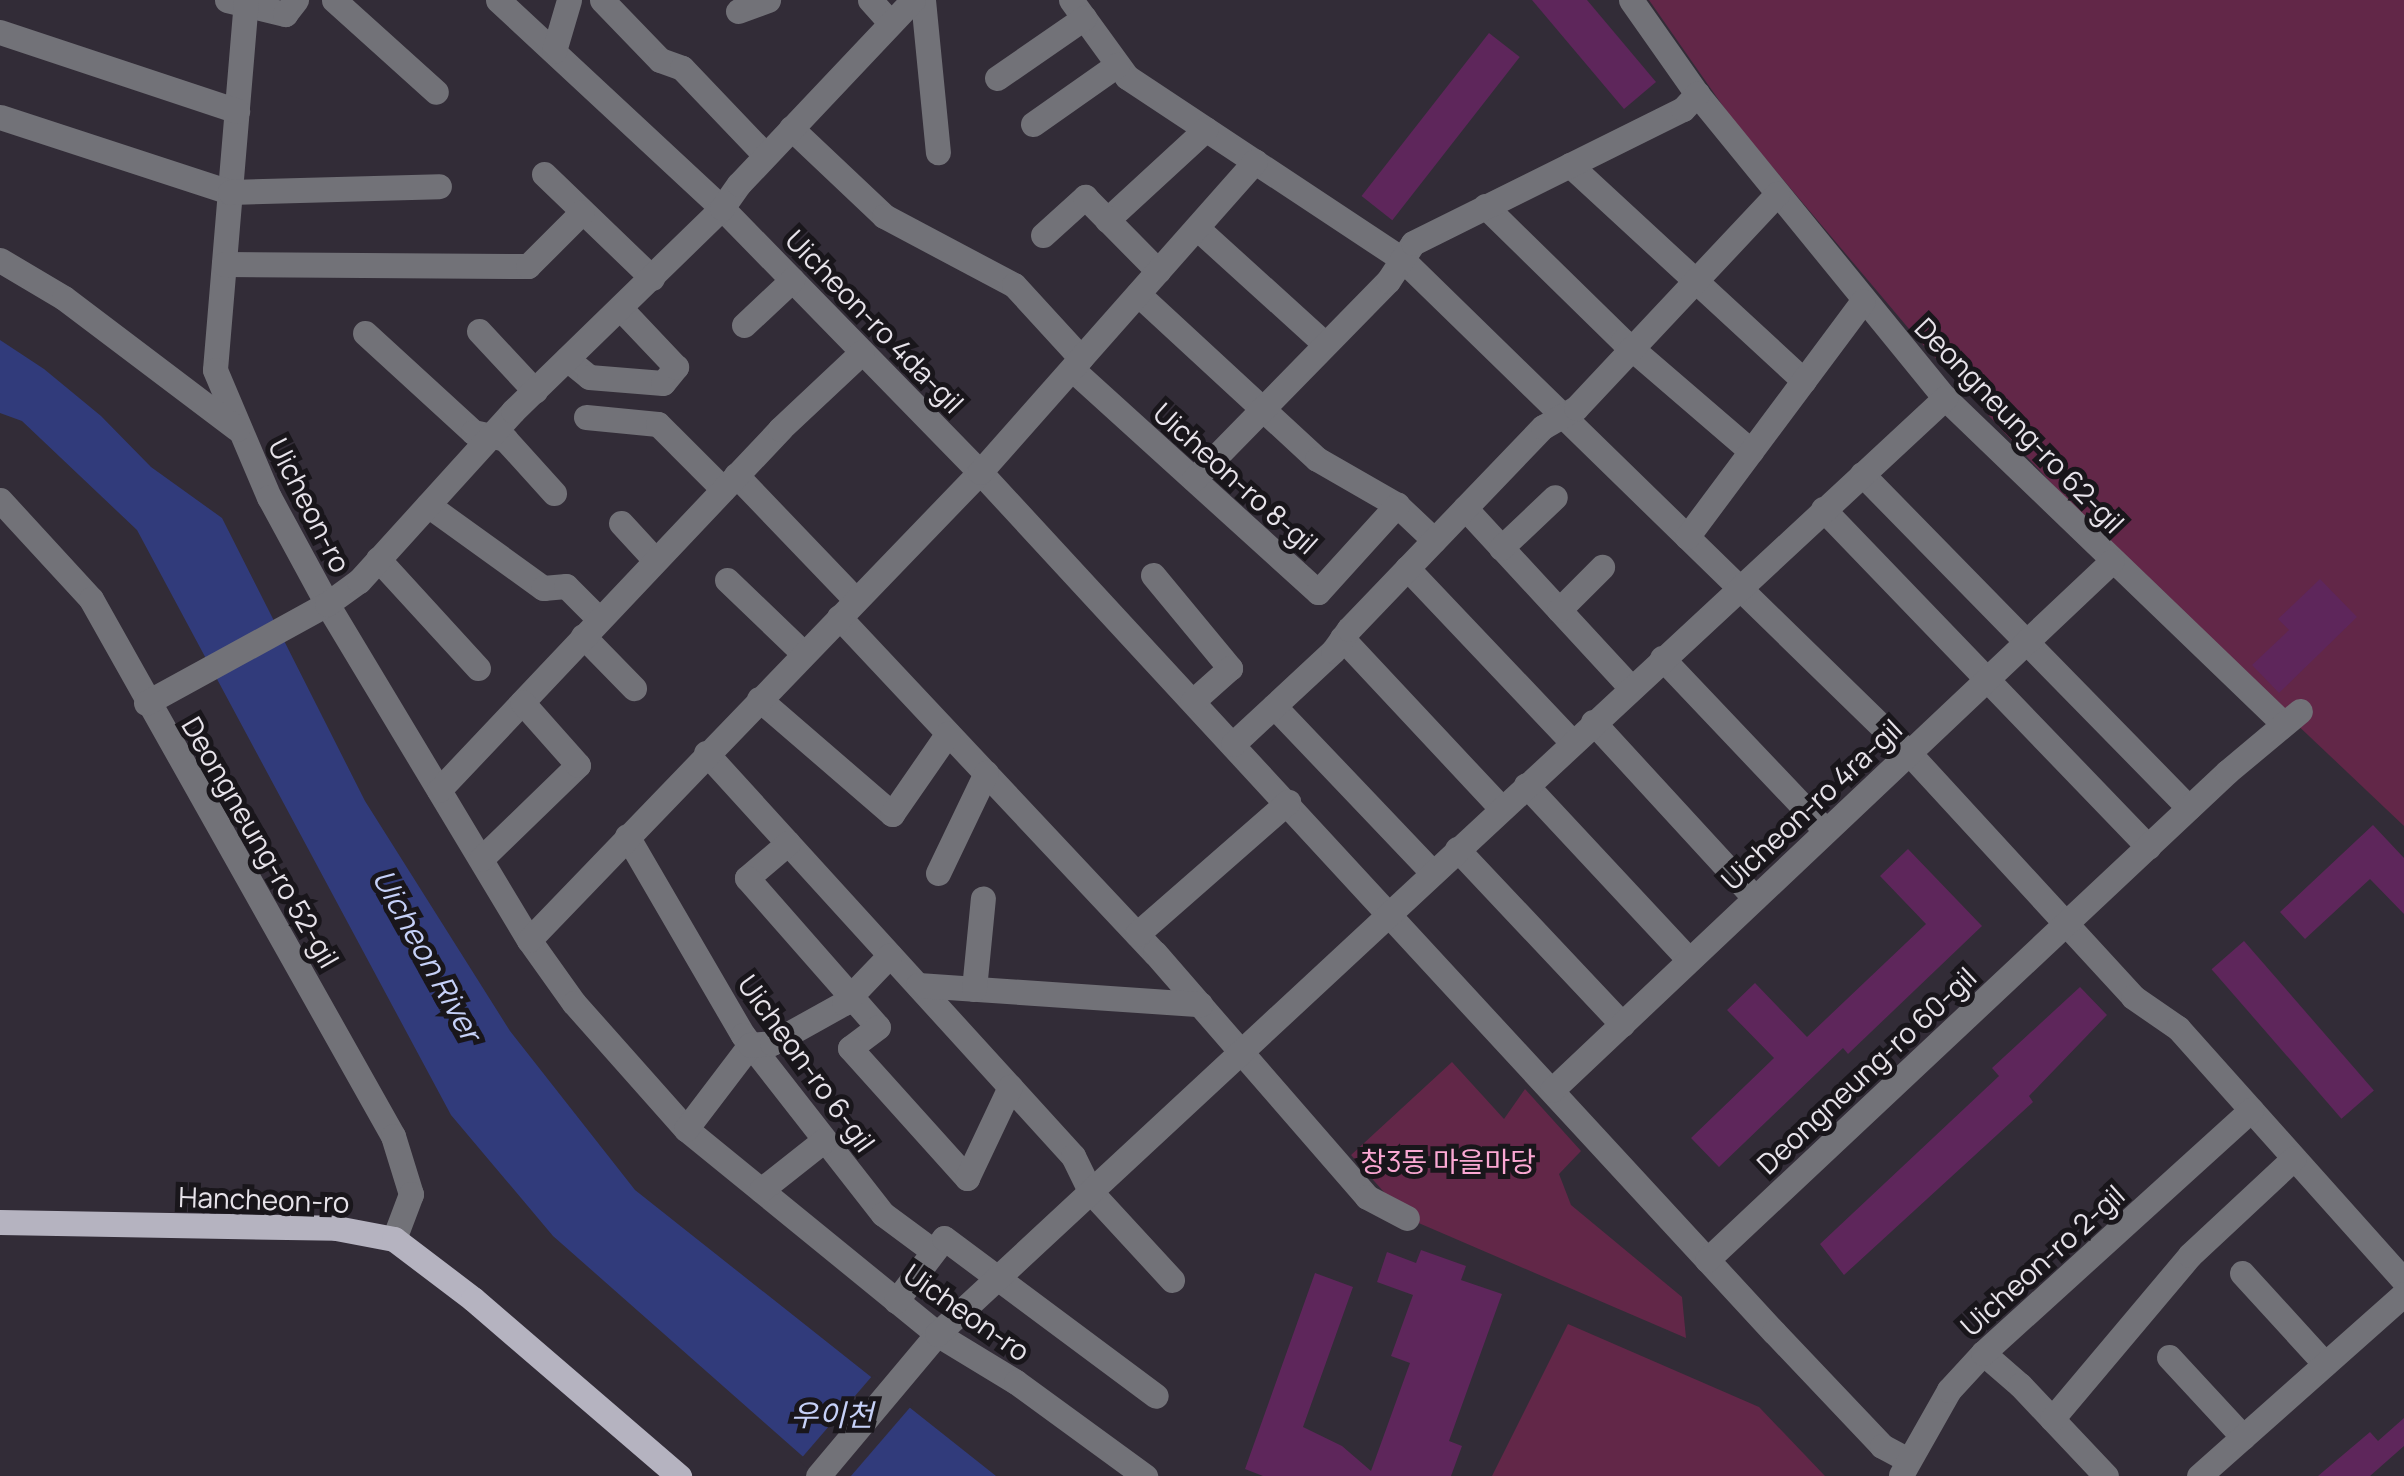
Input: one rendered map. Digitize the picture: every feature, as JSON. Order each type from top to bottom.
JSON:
[{"type":"main road","name":"Hancheon-ro","points":[[0,1222],[336,1228],[394,1239],[473,1299],[679,1476]]},
{"type":"street","points":[[237,429],[215,370],[237,110],[240,2],[284,14],[296,0]]},
{"type":"street","points":[[334,0],[436,92]]},
{"type":"street","name":"Uicheon-ro 4da-gil","points":[[498,0],[722,208],[980,472],[1390,912]]},
{"type":"street","points":[[554,52],[569,0]]},
{"type":"street","points":[[602,0],[660,60],[682,68],[766,155]]},
{"type":"street","points":[[738,10],[768,0]]},
{"type":"street","points":[[870,0],[891,23]]},
{"type":"street","points":[[146,703],[327,604],[359,581],[492,434],[722,208],[766,155],[914,0]]},
{"type":"street","points":[[923,0],[938,152]]},
{"type":"street","name":"Deongneung-ro 62-gil","points":[[1630,0],[1776,194],[1945,398],[2112,561],[2292,718]]},
{"type":"street","points":[[997,78],[1077,9],[1127,77],[1402,259],[1909,753],[2133,997],[2178,1028],[2404,1281]]},
{"type":"street","points":[[0,32],[237,110]]},
{"type":"street","points":[[1032,124],[1117,64]]},
{"type":"street","points":[[1194,479],[1388,281],[1413,244],[1683,110],[1697,94]]},
{"type":"street","points":[[0,117],[230,192],[440,186]]},
{"type":"street","name":"Uicheon-ro 8-gil","points":[[792,128],[884,216],[1014,285],[1077,364],[1194,479],[1318,592],[1397,505]]},
{"type":"street","points":[[1107,220],[1206,129]]},
{"type":"street","points":[[529,940],[980,472],[1255,161]]},
{"type":"street","points":[[1570,165],[1804,381]]},
{"type":"street","points":[[544,174],[652,278]]},
{"type":"street","points":[[1233,744],[1342,638],[1544,427],[1576,408],[1776,194]]},
{"type":"street","points":[[1043,235],[1085,197],[1158,271]]},
{"type":"street","points":[[1485,206],[1751,452]]},
{"type":"street","points":[[224,264],[528,266],[582,212]]},
{"type":"street","points":[[1196,228],[1325,344]]},
{"type":"street","name":"Uicheon-ro","points":[[0,260],[64,298],[237,429],[327,604],[529,940],[574,1003],[686,1129],[938,1334],[1016,1382],[1145,1476]]},
{"type":"street","points":[[744,324],[792,280]]},
{"type":"street","points":[[1138,294],[1317,459],[1397,505],[1434,540]]},
{"type":"street","points":[[1687,537],[1863,302]]},
{"type":"street","points":[[567,359],[588,376],[663,383],[676,367],[620,309]]},
{"type":"street","points":[[478,330],[535,390]]},
{"type":"street","points":[[365,333],[473,432],[504,439],[554,492]]},
{"type":"street","points":[[439,790],[729,482],[862,352]]},
{"type":"street","points":[[172,378],[188,381],[215,370]]},
{"type":"street","points":[[818,1476],[938,1334],[1738,586],[1945,398]]},
{"type":"street","points":[[586,417],[658,424],[729,482],[847,608],[948,733],[1242,1050],[1366,1196],[1406,1218]]},
{"type":"street","points":[[1862,474],[2189,808]]},
{"type":"street","points":[[1502,548],[1556,497]]},
{"type":"street","name":"Deongneung-ro 52-gil","points":[[0,500],[91,599],[146,703],[393,1136],[411,1194],[394,1239]]},
{"type":"street","points":[[428,504],[542,588],[566,586],[634,688]]},
{"type":"street","points":[[1465,508],[1630,687]]},
{"type":"street","points":[[1823,509],[2148,847]]},
{"type":"street","points":[[620,523],[655,560]]},
{"type":"street","points":[[378,559],[478,668]]},
{"type":"street","name":"Uicheon-ro 4ra-gil","points":[[1552,1090],[2112,561]]},
{"type":"street","points":[[1559,610],[1602,567]]},
{"type":"street","points":[[1407,568],[1572,742]]},
{"type":"street","points":[[1152,575],[1230,668],[1192,700]]},
{"type":"street","points":[[728,580],[803,654]]},
{"type":"street","points":[[1342,638],[1500,808]]},
{"type":"street","points":[[1662,658],[1826,831]]},
{"type":"street","points":[[758,699],[892,814],[948,733]]},
{"type":"street","points":[[480,859],[578,765],[522,702]]},
{"type":"street","points":[[1274,706],[1432,872]]},
{"type":"street","name":"Deongneung-ro 60-gil","points":[[1707,1260],[2189,808],[2292,718]]},
{"type":"street","points":[[1593,722],[1755,898]]},
{"type":"street","points":[[706,753],[1073,1156],[1090,1191],[1172,1280]]},
{"type":"street","points":[[938,872],[986,774]]},
{"type":"street","points":[[1526,785],[1689,960]]},
{"type":"street","points":[[1137,934],[1288,802]]},
{"type":"street","name":"Uicheon-ro 6-gil","points":[[628,836],[750,1044],[884,1214],[998,1277],[1156,1396]]},
{"type":"street","points":[[788,843],[746,878],[878,1027],[850,1048],[966,1178],[1010,1087]]},
{"type":"street","points":[[1457,849],[1622,1024]]},
{"type":"street","points":[[974,989],[983,898]]},
{"type":"street","points":[[1390,912],[1707,1260],[1903,1468]]},
{"type":"street","points":[[686,1129],[750,1044],[772,1044],[850,996],[890,955]]},
{"type":"street","points":[[918,985],[1200,1004]]},
{"type":"street","name":"Uicheon-ro 2-gil","points":[[1903,1468],[1948,1390],[1983,1353],[2251,1110]]},
{"type":"street","points":[[760,1190],[823,1140]]},
{"type":"street","points":[[2052,1418],[2190,1255],[2294,1158]]},
{"type":"street","points":[[896,1301],[939,1244]]},
{"type":"street","points":[[2242,1273],[2325,1364]]},
{"type":"street","points":[[2199,1476],[2404,1294]]},
{"type":"street","points":[[1983,1353],[2106,1476]]},
{"type":"street","points":[[2170,1357],[2243,1437]]},
{"type":"green space","points":[[1649,0],[2404,0],[2404,826],[2116,553],[1915,336],[1732,119]]},
{"type":"green space","name":"창3동 마을마당","points":[[1452,1062],[1504,1119],[1525,1089],[1581,1151],[1559,1174],[1571,1205],[1682,1297],[1686,1338],[1407,1218],[1351,1155]]},
{"type":"green space","points":[[1568,1324],[1759,1407],[1825,1476],[1492,1476]]},
{"type":"water","name":"우이천","points":[[0,340],[44,369],[101,416],[151,467],[222,518],[365,801],[510,1031],[635,1190],[996,1476],[825,1476],[553,1236],[451,1115],[137,530],[22,421],[0,413]]},
{"type":"pier","points":[[873,1375],[913,1404],[851,1476],[817,1476],[799,1461]]},
{"type":"building","points":[[1532,0],[1587,0],[1656,82],[1624,109]]},
{"type":"building","points":[[1489,33],[1520,57],[1392,220],[1362,196]]},
{"type":"building","points":[[2320,579],[2357,617],[2279,693],[2252,665],[2289,630],[2278,619]]},
{"type":"building","points":[[2373,825],[2404,858],[2404,914],[2370,879],[2305,939],[2280,912]]},
{"type":"building","points":[[1908,849],[1982,926],[1848,1054],[1843,1048],[1719,1167],[1691,1138],[1774,1058],[1727,1010],[1755,983],[1807,1037],[1926,924],[1880,876]]},
{"type":"building","points":[[2244,941],[2374,1090],[2341,1119],[2212,969]]},
{"type":"building","points":[[2080,987],[2107,1015],[2029,1096],[2033,1102],[1844,1275],[1820,1244],[1999,1076],[1992,1068]]},
{"type":"building","points":[[1421,1250],[1466,1266],[1461,1280],[1502,1294],[1449,1441],[1462,1446],[1451,1476],[1263,1476],[1245,1469],[1315,1273],[1353,1287],[1303,1427],[1342,1446],[1371,1471],[1410,1363],[1391,1356],[1413,1295],[1377,1282],[1387,1252],[1416,1263]]},
{"type":"building","points":[[2404,1418],[2404,1446],[2370,1476],[2318,1476],[2370,1432],[2378,1441]]},
{"type":"water label","name":"Uicheon River","points":[[427,955]]}]
